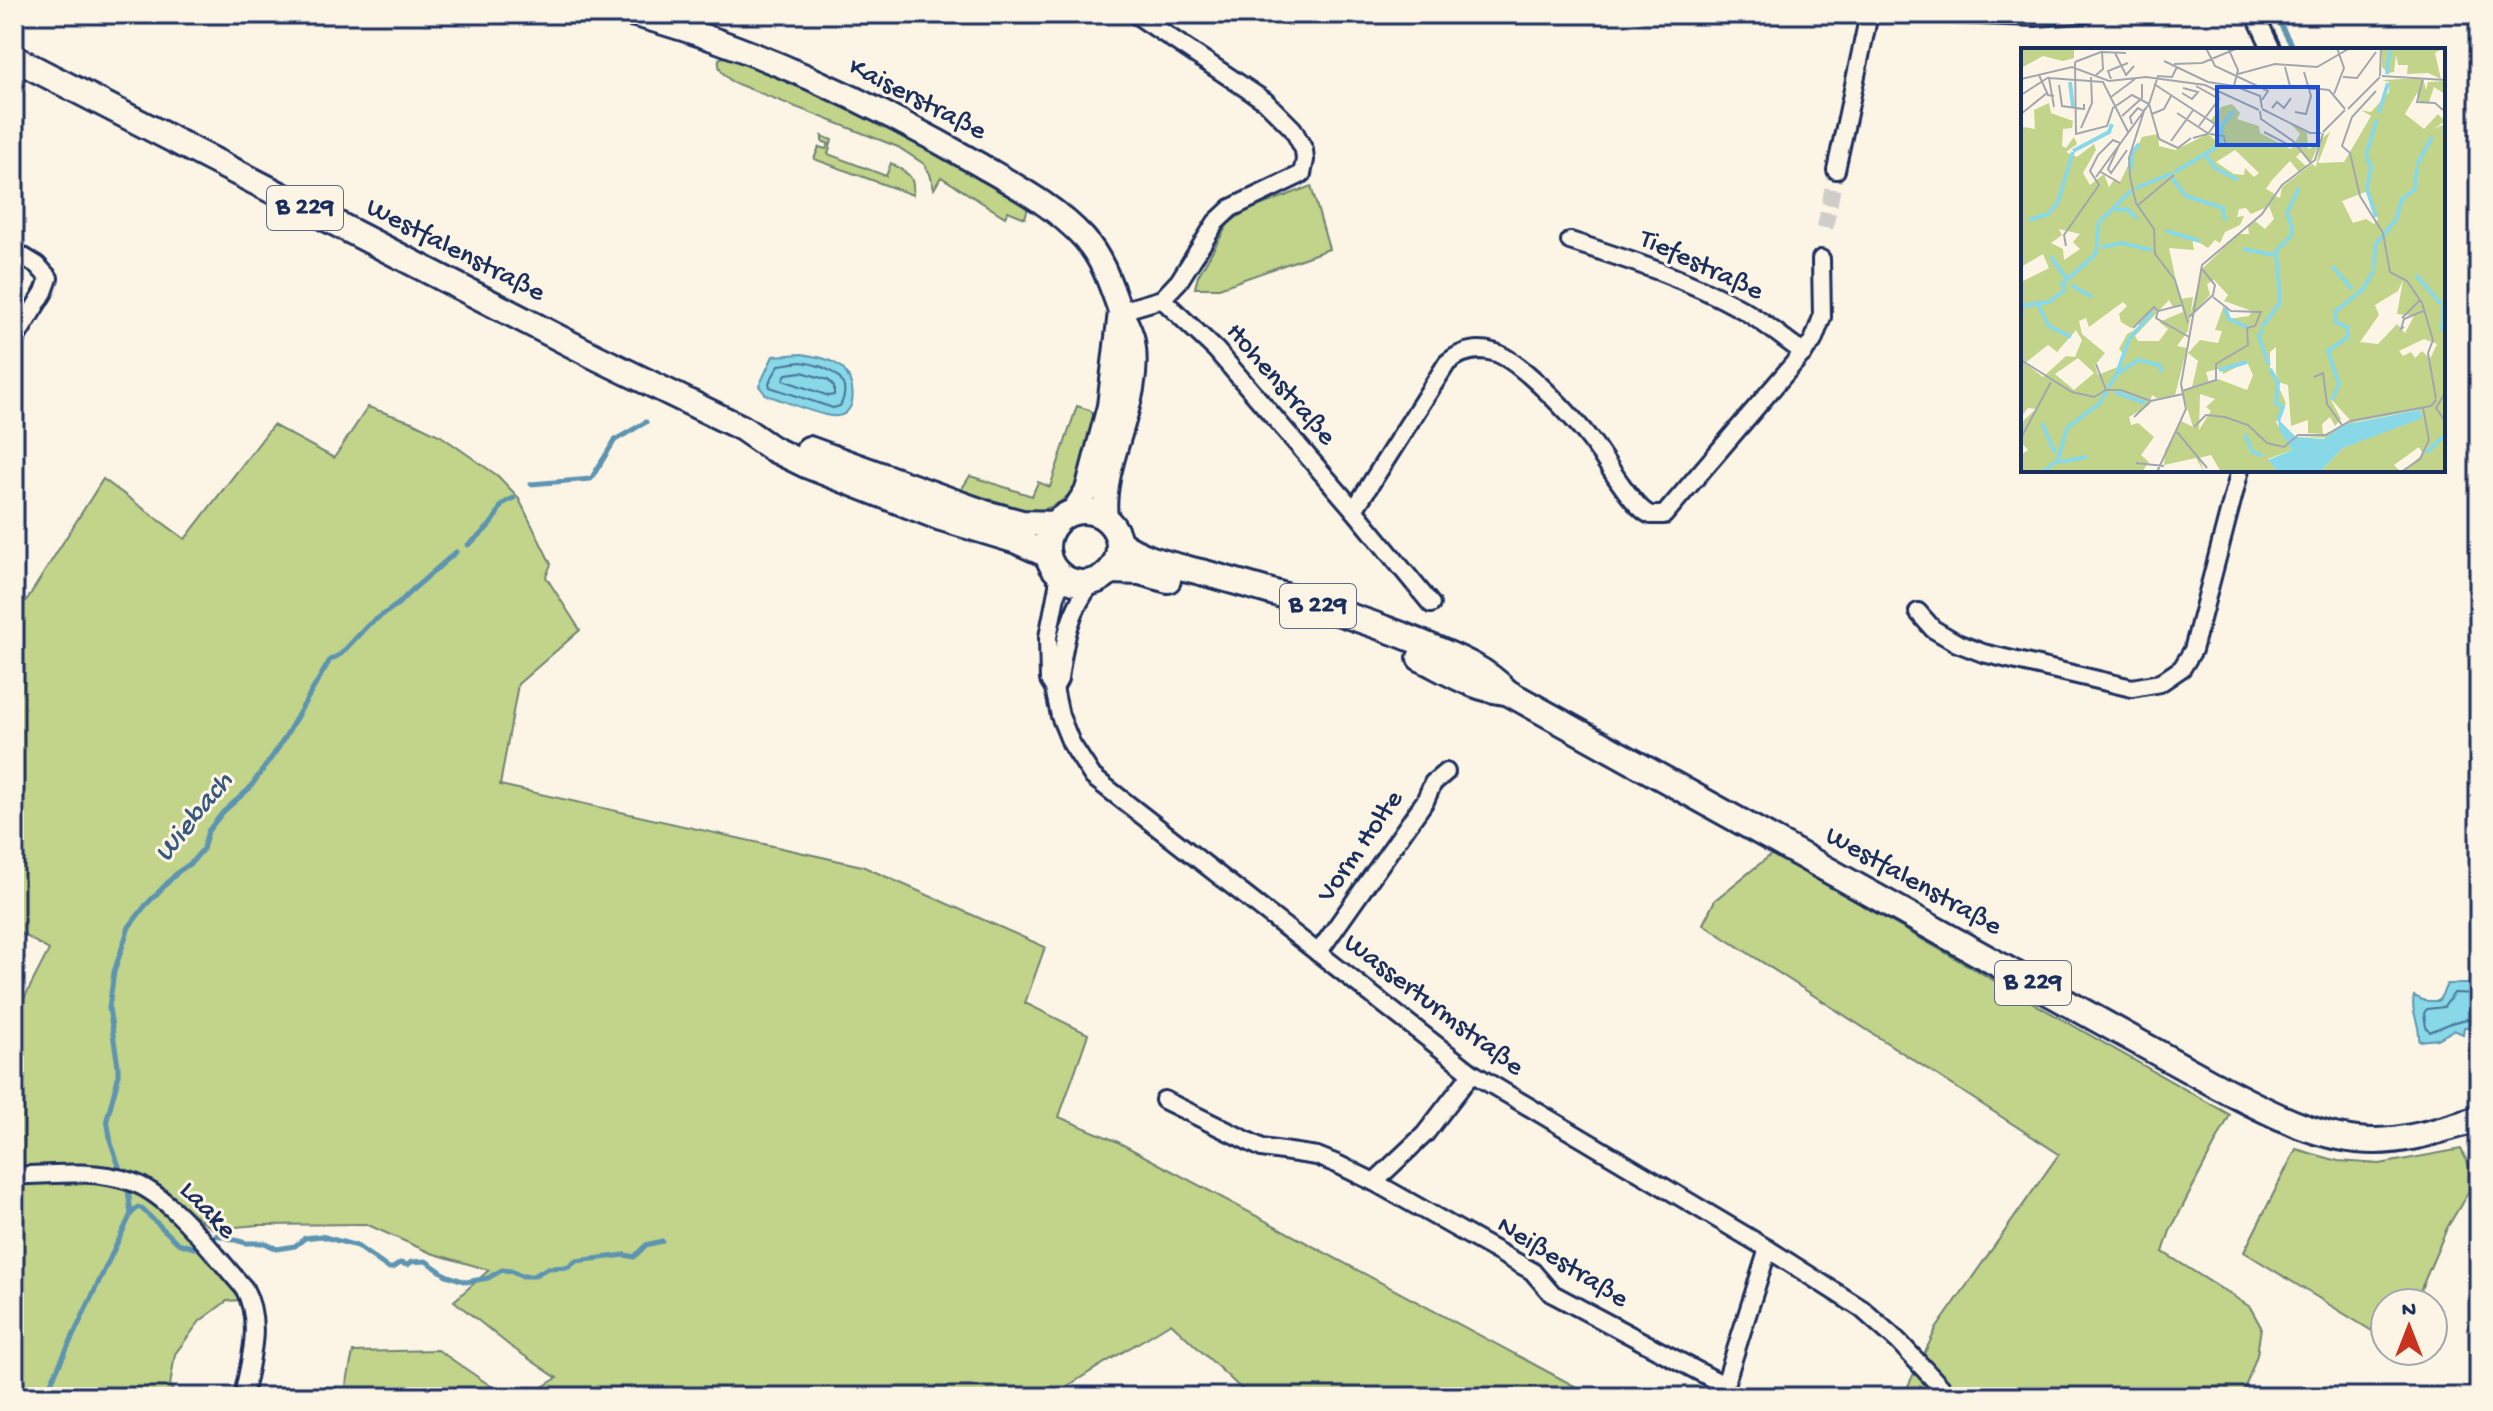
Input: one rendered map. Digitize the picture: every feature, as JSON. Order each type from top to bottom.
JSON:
[{"type":"main road","name":"Kaiserstraße","points":[[631,14],[709,38],[828,88],[949,147],[1051,210],[1085,239],[1106,273],[1134,343],[1134,370],[1107,488],[1106,519]]},
{"type":"main road","name":"Westfalenstraße","points":[[14,58],[596,357],[742,428],[771,448],[847,482],[941,518],[1017,541],[1053,564]]},
{"type":"main road","name":"Kaiserstraße","points":[[1064,518],[1087,490],[1109,406],[1121,311]]},
{"type":"main road","name":"Westfalenstraße","points":[[742,428],[778,437],[985,513],[1032,525],[1064,518]]},
{"type":"main road","points":[[1090,512],[1106,519],[1113,526],[1119,542],[1117,562],[1102,577],[1070,581],[1053,564],[1049,537],[1064,518],[1090,512]]},
{"type":"main road","name":"Westfalenstraße","points":[[1119,542],[1142,556],[1280,594],[1384,628],[1480,669],[1507,692],[2260,1108],[2327,1134],[2364,1140],[2404,1138],[2479,1119]]},
{"type":"main road","name":"Westfalenstraße","points":[[1102,577],[1140,572],[1352,631],[1413,654],[1471,685],[1489,691],[1507,692]]},
{"type":"street","points":[[1121,311],[1162,299],[1179,281],[1216,222],[1231,208],[1302,174],[1305,160],[1304,150],[1293,129],[1265,101],[1135,14]]},
{"type":"street","points":[[1836,170],[1869,14]]},
{"type":"street","points":[[1951,14],[2035,17],[2084,14]]},
{"type":"street","points":[[2255,14],[2271,48]]},
{"type":"street","name":"Tiefestraße","points":[[1570,241],[1644,264],[1697,286],[1746,312],[1804,353]]},
{"type":"street","points":[[14,251],[44,270],[49,278],[44,292],[14,341]]},
{"type":"street","points":[[1354,510],[1447,363],[1458,354],[1472,350],[1490,351],[1507,357],[1593,442],[1635,501],[1652,515],[1664,515],[1804,353],[1822,317],[1821,259]]},
{"type":"street","name":"Hohenstraße","points":[[1162,299],[1216,350],[1431,604]]},
{"type":"street","points":[[1918,612],[1933,629],[1983,653],[2132,688],[2160,683],[2182,668],[2193,650],[2239,472]]},
{"type":"street","name":"Wasserturmstraße","points":[[1053,564],[1058,586],[1048,637],[1049,680],[1071,743],[1093,777],[1472,1073],[1768,1249],[1862,1309],[1880,1323],[1950,1397]]},
{"type":"street","points":[[1054,688],[1059,679],[1073,612],[1082,594],[1102,577]]},
{"type":"street","name":"Vorm Holte","points":[[1318,953],[1425,801],[1433,783],[1446,772]]},
{"type":"street","points":[[1374,1182],[1425,1134],[1472,1073]]},
{"type":"street","name":"Neißestraße","points":[[1164,1100],[1262,1148],[1317,1156],[1374,1182],[1532,1271],[1551,1293],[1722,1391]]},
{"type":"street","name":"Laake","points":[[14,1176],[89,1174],[133,1182],[168,1204],[244,1288],[254,1310],[255,1335],[243,1397]]},
{"type":"street","points":[[1722,1391],[1768,1249]]},
{"type":"green space","points":[[726,56],[808,88],[904,133],[1029,204],[1025,218],[1008,211],[1005,217],[941,177],[934,189],[924,164],[898,147],[732,82],[719,66],[719,59]]},
{"type":"green space","points":[[822,136],[832,140],[828,154],[886,176],[891,163],[909,175],[913,195],[814,159],[819,147],[826,149],[829,144],[822,141]]},
{"type":"green space","points":[[1311,186],[1329,249],[1219,288],[1195,288],[1198,276],[1228,224],[1244,212]]},
{"type":"green space","points":[[1077,406],[1090,410],[1096,418],[1080,478],[1062,500],[1049,508],[1031,512],[961,490],[970,476],[1032,496],[1038,482],[1050,487]]},
{"type":"green space","points":[[368,407],[441,436],[498,476],[518,497],[551,564],[546,577],[580,630],[518,684],[500,785],[862,866],[1045,947],[1025,1003],[1088,1034],[1059,1117],[1116,1141],[1595,1397],[1250,1397],[1171,1323],[1052,1397],[526,1397],[557,1378],[510,1346],[454,1301],[489,1270],[431,1253],[366,1224],[258,1225],[213,1229],[158,1189],[109,1173],[14,1167],[14,1018],[49,950],[14,929],[14,615],[28,598],[103,479],[185,539],[273,425],[334,458]]},
{"type":"green space","points":[[1772,854],[2230,1115],[2170,1231],[2163,1252],[2250,1307],[2261,1327],[2257,1355],[2244,1397],[1959,1397],[1922,1358],[1936,1329],[2059,1154],[1703,924],[1715,900]]},
{"type":"green space","points":[[2296,1149],[2338,1161],[2380,1164],[2461,1149],[2470,1167],[2469,1191],[2447,1228],[2422,1287],[2369,1287],[2369,1329],[2244,1252]]},
{"type":"green space","points":[[78,1180],[120,1184],[148,1196],[193,1238],[240,1300],[227,1301],[200,1321],[175,1354],[170,1386],[177,1397],[14,1397],[14,1182]]},
{"type":"green space","points":[[438,1350],[507,1397],[344,1397],[353,1352]]},
{"type":"green space","points":[[1915,1371],[1939,1397],[1903,1397]]},
{"type":"water","points":[[802,354],[829,361],[844,370],[853,396],[848,411],[841,415],[826,415],[766,395],[759,386],[773,356]]},
{"type":"water","points":[[2447,984],[2477,986],[2478,1022],[2464,1027],[2463,1034],[2454,1030],[2438,1039],[2419,1041],[2414,996],[2425,1001],[2439,1001]]},
{"type":"waterway","points":[[2275,14],[2293,48]]},
{"type":"waterway","name":"Wiebach","points":[[531,484],[591,479],[615,440],[646,422]]},
{"type":"waterway","name":"Wiebach","points":[[468,545],[490,525],[502,505],[514,498]]},
{"type":"waterway","name":"Wiebach","points":[[120,1169],[107,1119],[118,1078],[109,1008],[114,972],[129,927],[145,906],[191,863],[203,849],[208,831],[223,812],[249,789],[279,747],[330,660],[341,654],[368,625],[398,604],[456,552]]},
{"type":"waterway","name":"Wiebach","points":[[44,1397],[131,1214],[128,1190]]},
{"type":"waterway","points":[[131,1214],[138,1207],[141,1208],[178,1243],[194,1248],[199,1244]]},
{"type":"waterway","points":[[212,1238],[217,1235],[246,1243],[265,1243],[277,1249],[295,1246],[305,1238],[321,1236],[357,1246],[388,1268],[400,1263],[408,1265],[426,1261],[446,1275],[466,1282],[488,1278],[502,1270],[533,1276],[548,1268],[569,1267],[576,1261],[625,1255],[634,1257],[646,1245],[662,1241]]},
{"type":"tunnel","points":[[1825,228],[1836,170]]}]
